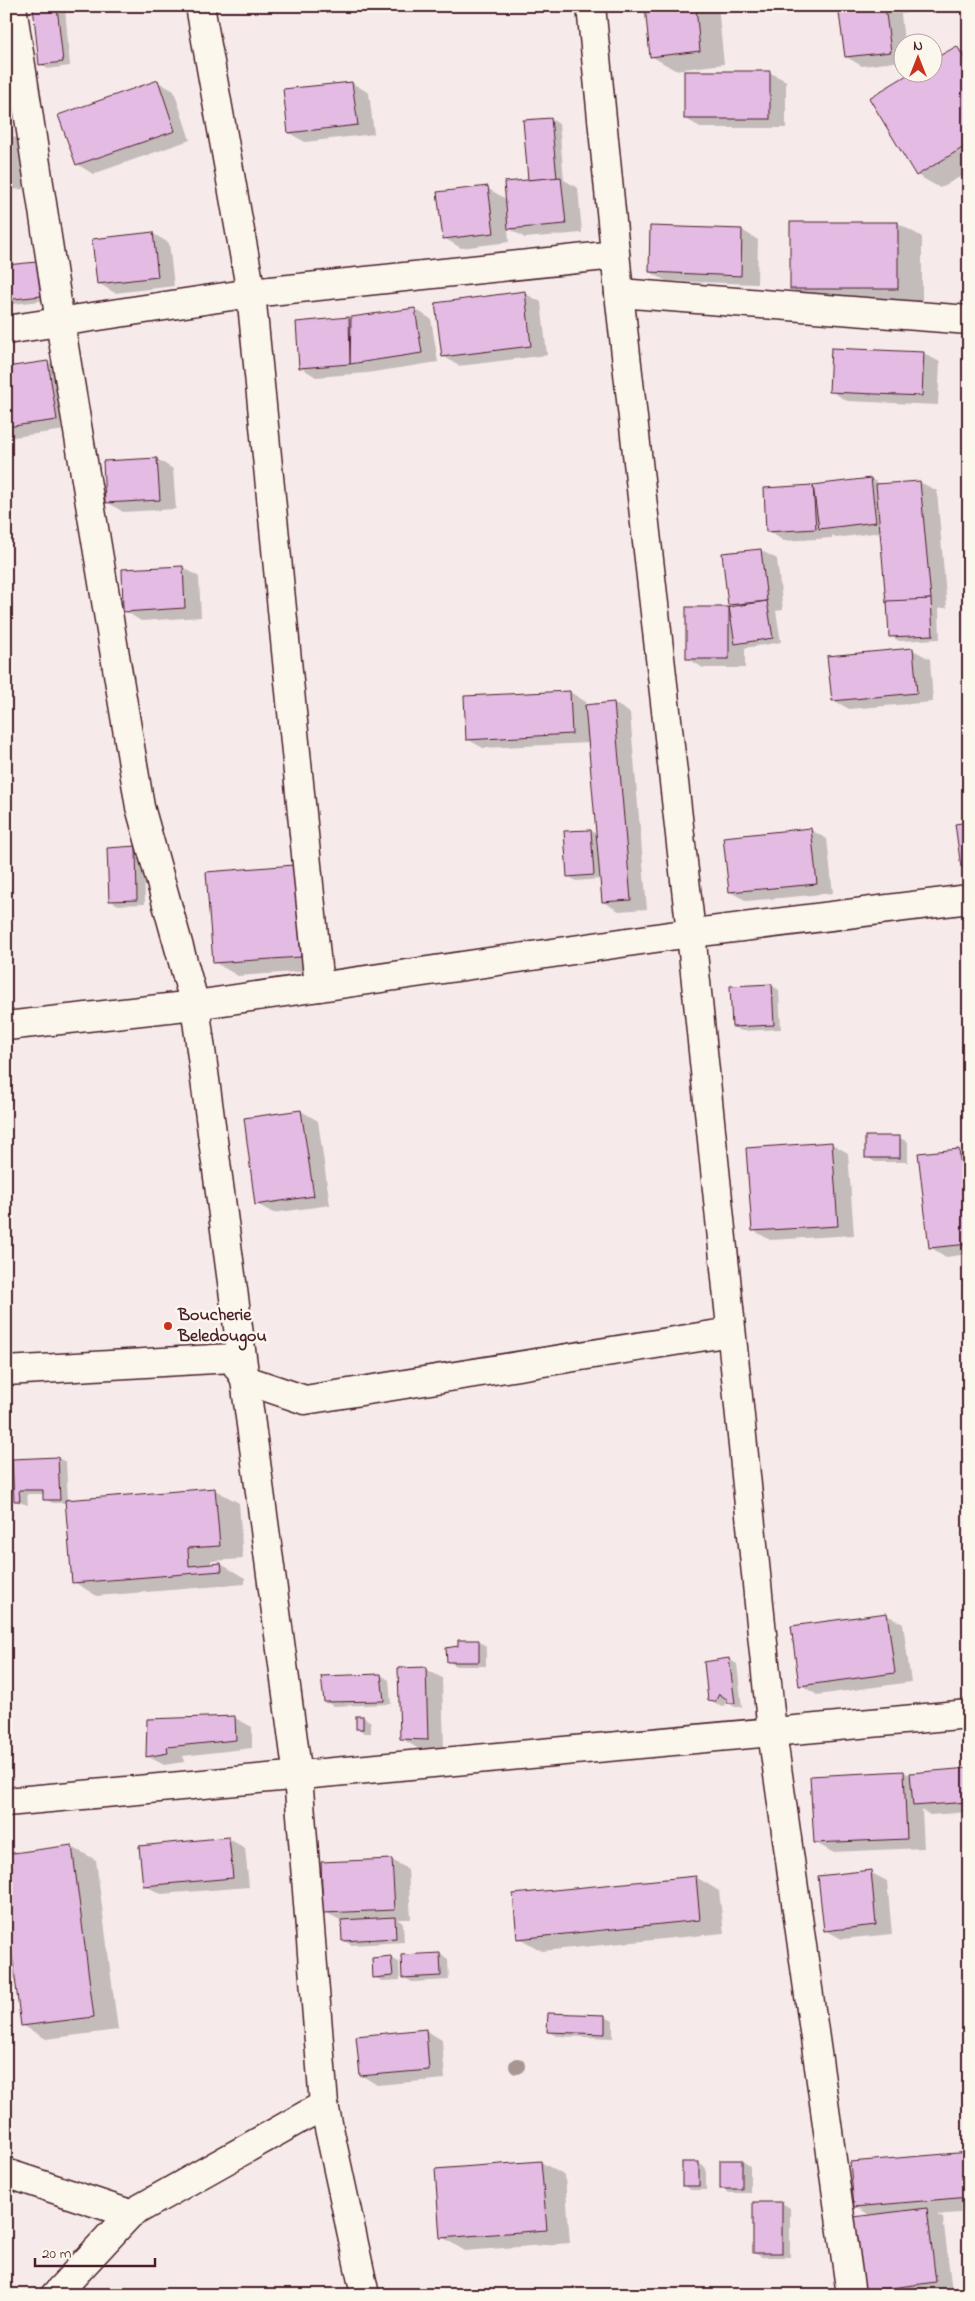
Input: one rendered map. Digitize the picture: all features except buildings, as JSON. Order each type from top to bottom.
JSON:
[{"type":"street","points":[[12,6],[60,322],[140,806],[195,1005],[298,1777],[324,2105],[365,2295]]},
{"type":"street","points":[[200,6],[251,293],[320,987]]},
{"type":"street","points":[[591,6],[619,293],[691,934],[772,1732],[851,2295]]},
{"type":"street","points":[[6,330],[251,293],[615,255]]},
{"type":"street","points":[[619,293],[969,320]]},
{"type":"street","points":[[6,1026],[195,1005],[691,934],[969,899]]},
{"type":"street","points":[[6,1371],[232,1358],[246,1380],[305,1400],[731,1332]]},
{"type":"street","points":[[6,1802],[298,1777],[969,1714]]},
{"type":"street","points":[[65,2290],[130,2214],[324,2105]]},
{"type":"street","points":[[6,2173],[130,2214]]},
{"type":"place","name":"Boucherie Beledougou","points":[[168,1326]]}]
